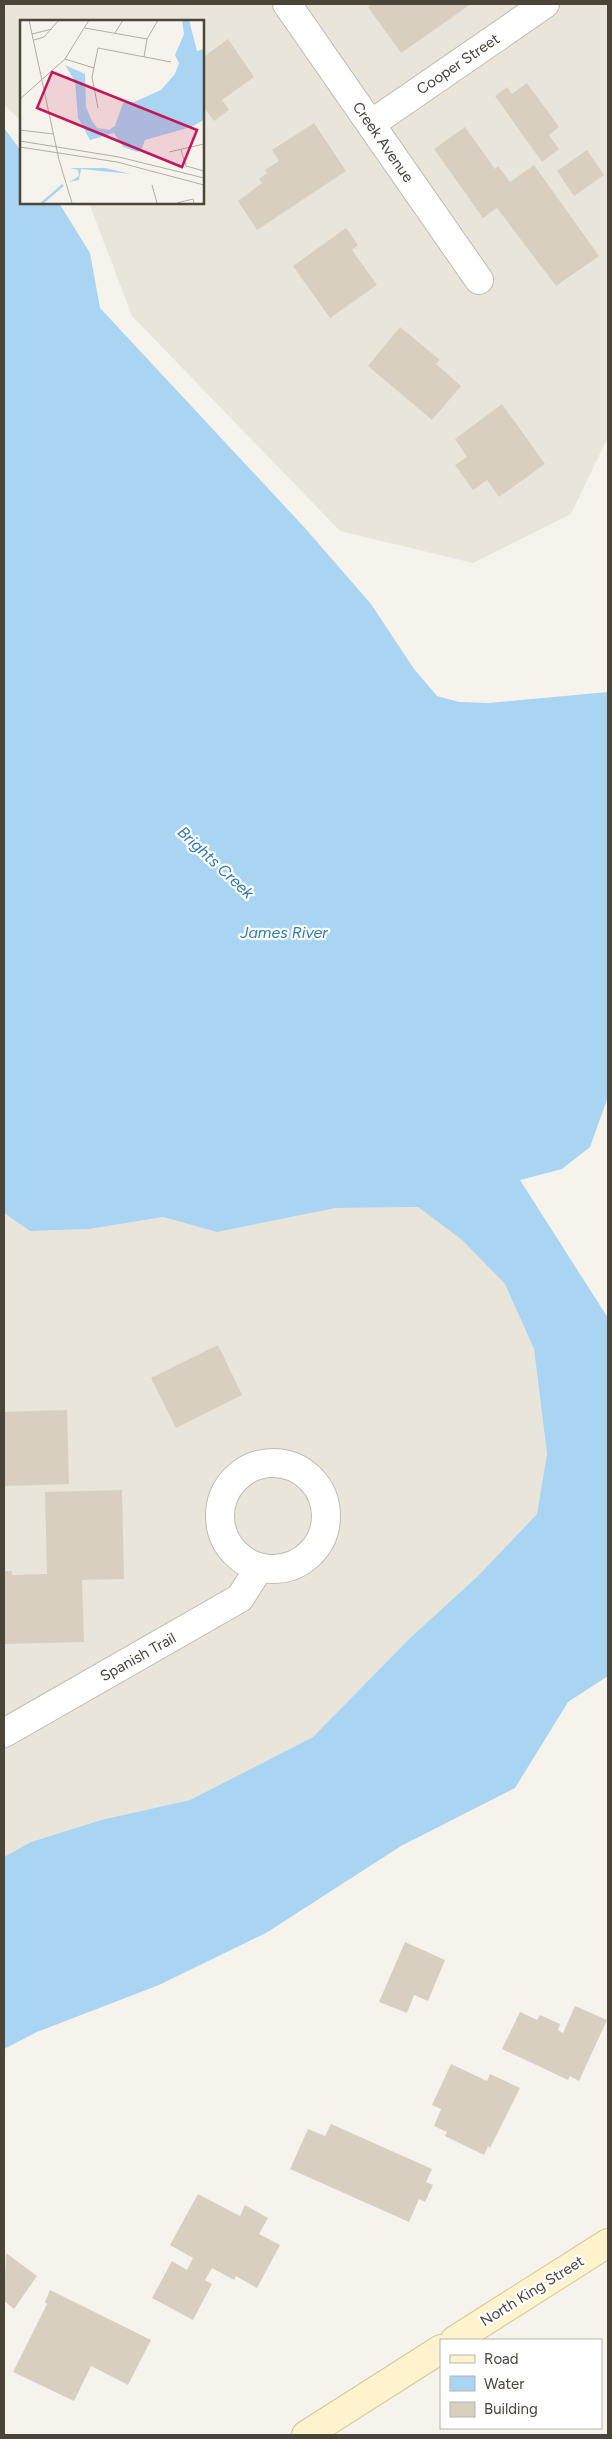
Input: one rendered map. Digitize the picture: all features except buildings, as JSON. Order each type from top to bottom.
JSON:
[{"type":"main road","name":"North King Street","points":[[457,2339],[608,2243]]},
{"type":"main road","points":[[306,2435],[440,2350]]},
{"type":"street","name":"Creek Avenue","points":[[287,4],[479,280]]},
{"type":"street","name":"Cooper Street","points":[[371,124],[545,4]]},
{"type":"street","name":"Spanish Trail","points":[[4,1733],[240,1598],[260,1568]]},
{"type":"shaded area","points":[[4,4],[608,4],[608,437],[571,514],[473,563],[340,531],[132,316],[89,204],[204,204],[204,20],[20,20],[20,120],[4,105]]},
{"type":"shaded area","points":[[418,1207],[462,1240],[505,1284],[534,1349],[547,1454],[537,1514],[478,1576],[410,1638],[313,1737],[190,1800],[101,1820],[31,1842],[4,1857],[4,1213],[30,1231],[89,1229],[163,1217],[217,1232],[336,1208]]},
{"type":"water","name":"James River","points":[[4,128],[20,150],[20,204],[60,204],[90,253],[100,308],[304,527],[371,604],[414,669],[437,696],[459,702],[489,703],[608,692],[608,1097],[590,1147],[562,1169],[520,1180],[608,1318],[608,1676],[568,1702],[515,1788],[401,1846],[266,1933],[159,1985],[37,2032],[4,2049],[4,1857],[31,1842],[101,1820],[190,1800],[313,1737],[410,1638],[478,1576],[537,1514],[547,1454],[534,1349],[505,1284],[462,1240],[418,1207],[336,1208],[217,1232],[163,1217],[89,1229],[30,1231],[4,1213]]},
{"type":"water label","name":"Brights Creek","points":[[216,862]]}]
